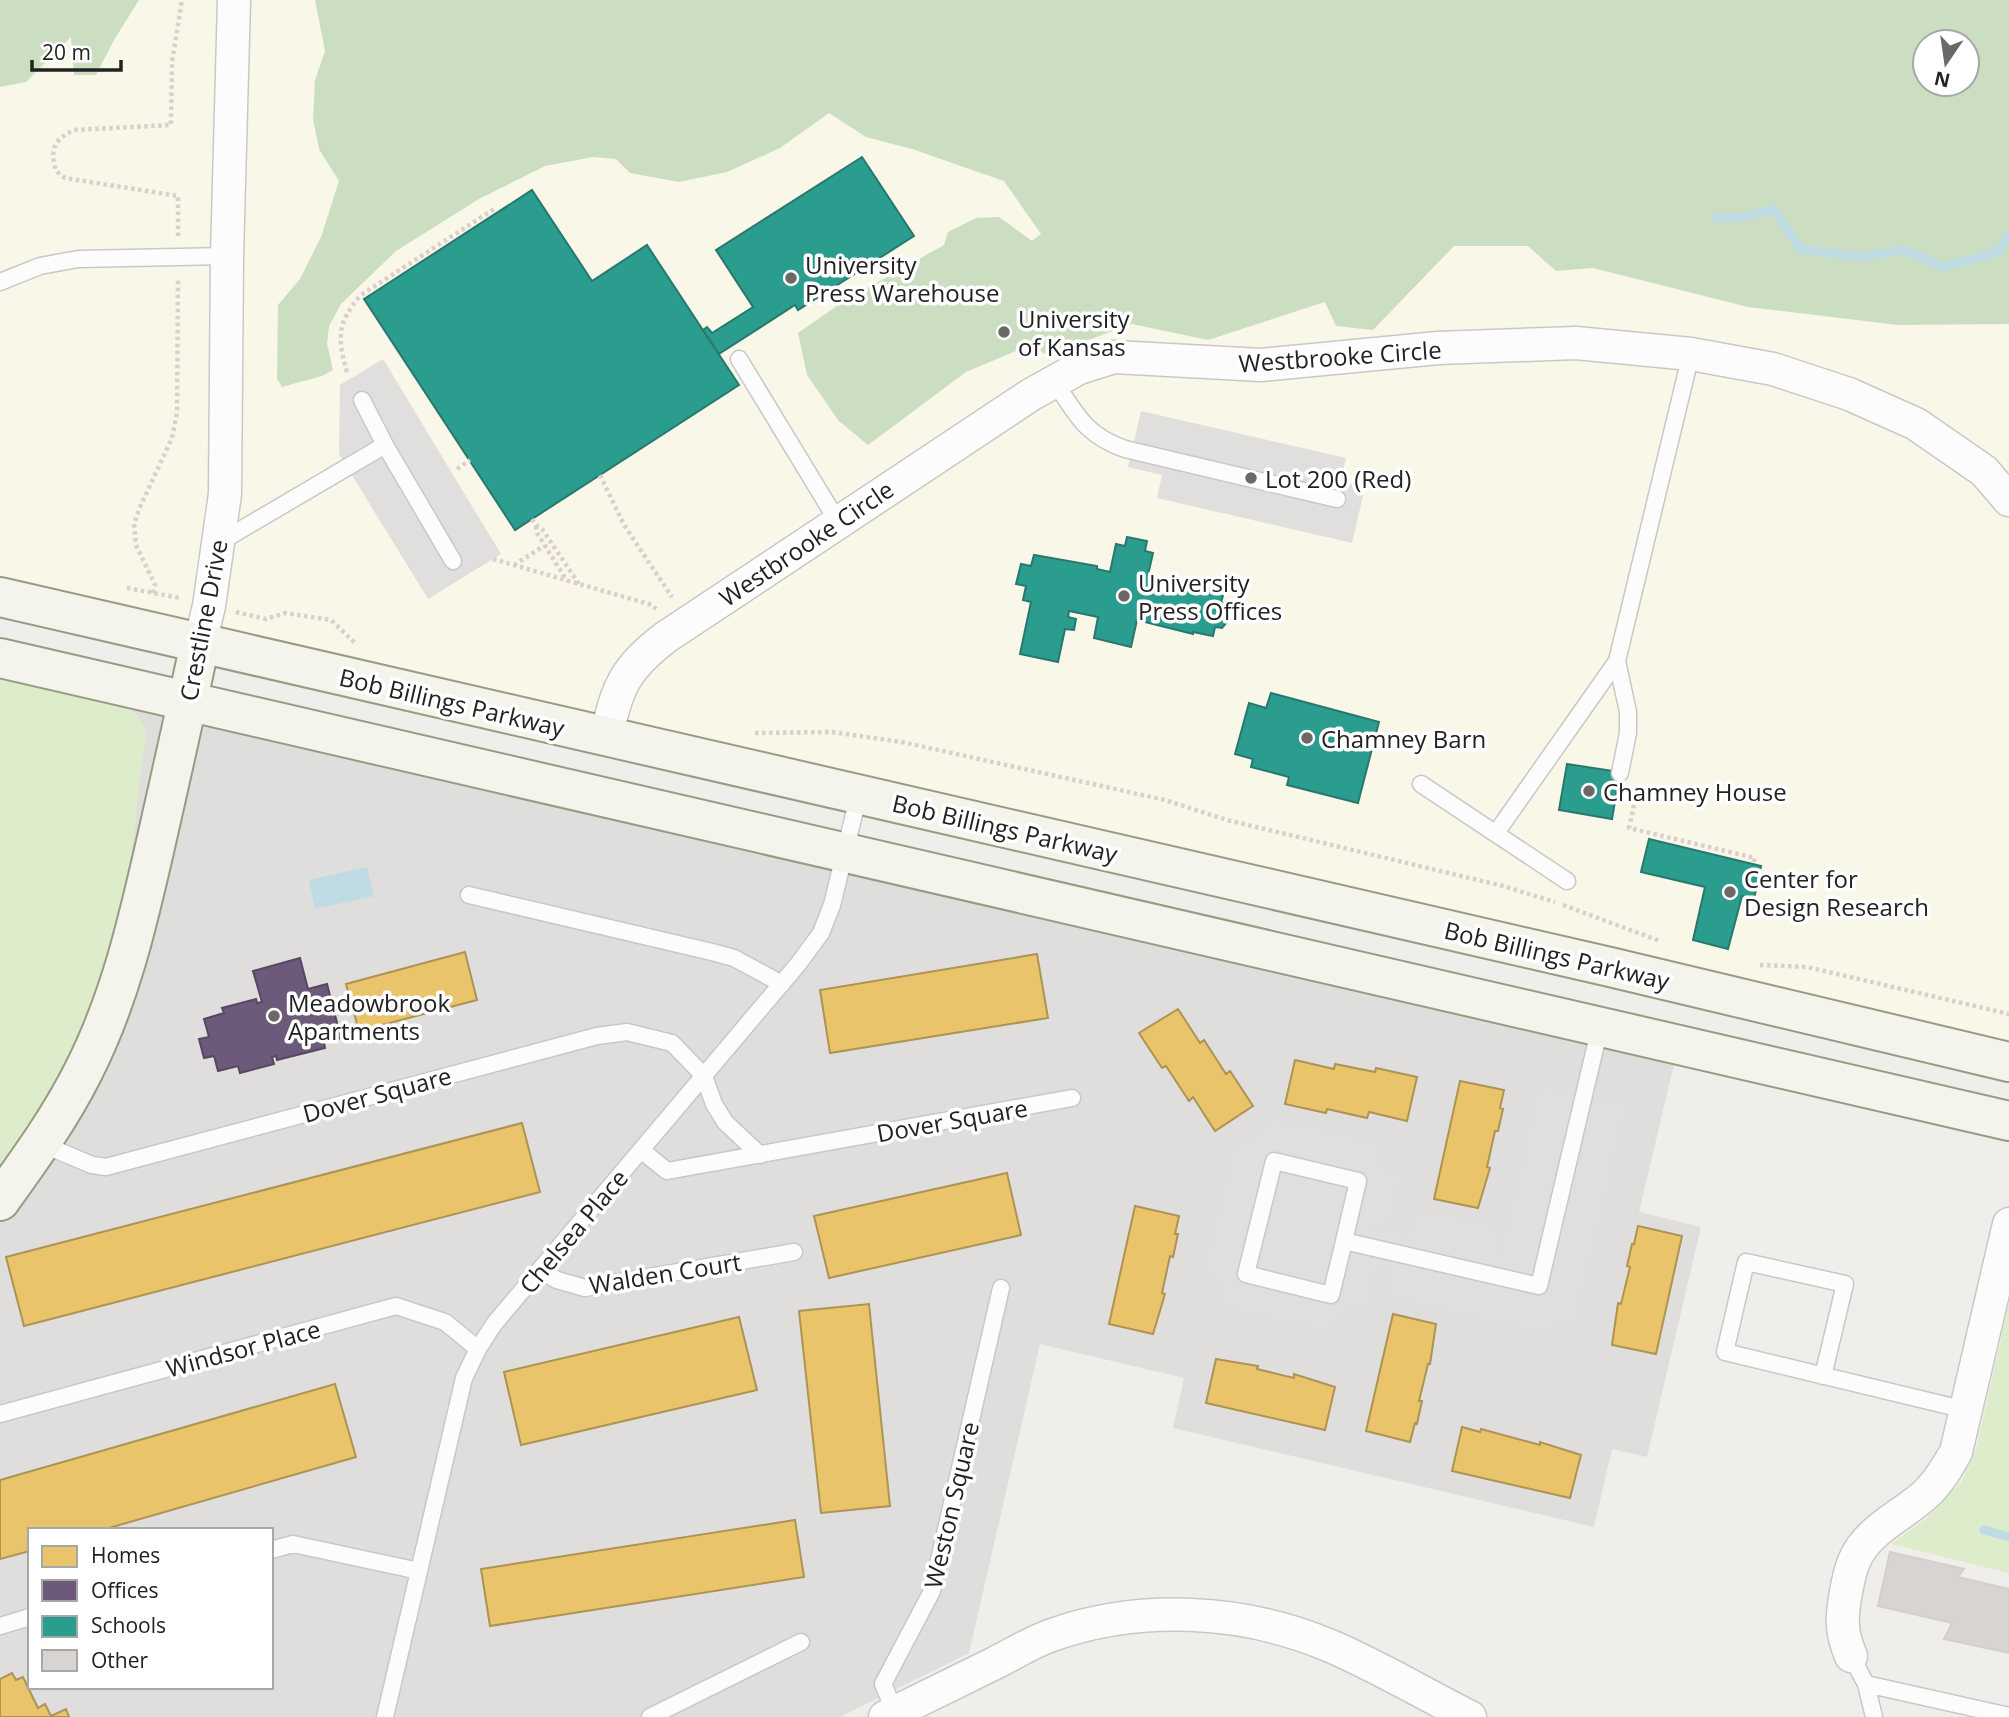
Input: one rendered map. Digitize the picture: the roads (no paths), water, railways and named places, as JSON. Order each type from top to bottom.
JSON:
[{"type":"main road","name":"Bob Billings Parkway","points":[[0,597],[1597,964],[2009,1062]]},
{"type":"main road","name":"Crestline Drive","points":[[0,1201],[58,1119],[85,1070],[114,1001],[145,890],[200,643]]},
{"type":"main road","points":[[0,658],[2009,1121]]},
{"type":"street","name":"Crestline Drive","points":[[200,643],[220,542],[225,494],[227,256],[234,0]]},
{"type":"street","name":"Westbrooke Circle","points":[[606,737],[623,681],[666,620],[838,522],[1054,381],[1079,368],[1114,357],[1261,365],[1438,348],[1576,344],[1691,354],[1773,369],[1849,394],[1916,424],[1983,471],[2009,500]]},
{"type":"street","points":[[1851,1656],[1844,1639],[1841,1620],[1847,1584],[1857,1556],[1870,1538],[1928,1492],[1956,1452],[2009,1227]]},
{"type":"street","points":[[890,1715],[1050,1635],[1115,1617],[1155,1615],[1247,1621],[1292,1632],[1328,1645],[1470,1717]]},
{"type":"lane","points":[[0,282],[40,266],[79,259],[227,256]]},
{"type":"lane","points":[[1496,834],[1617,661],[1691,354]]},
{"type":"lane","points":[[739,359],[838,522]]},
{"type":"lane","points":[[1054,381],[1086,427],[1105,442],[1337,499]]},
{"type":"lane","points":[[362,400],[453,561]]},
{"type":"lane","points":[[220,542],[386,445]]},
{"type":"lane","points":[[1617,661],[1629,712],[1620,773]]},
{"type":"lane","points":[[1421,784],[1567,881]]},
{"type":"lane","name":"Chelsea Place","points":[[385,1717],[464,1378],[478,1349],[494,1324],[782,984],[821,933],[832,905],[859,794]]},
{"type":"lane","points":[[469,895],[712,951],[734,958],[782,984]]},
{"type":"lane","points":[[1344,1241],[1539,1286],[1600,1027]]},
{"type":"lane","name":"Dover Square","points":[[42,1144],[92,1166],[106,1167],[611,1033],[627,1032],[672,1043],[704,1076]]},
{"type":"lane","points":[[704,1076],[714,1104],[725,1122],[760,1155]]},
{"type":"lane","name":"Dover Square","points":[[641,1150],[667,1171],[1072,1098]]},
{"type":"lane","points":[[1274,1161],[1358,1181],[1344,1241],[1331,1295],[1246,1274],[1274,1161]]},
{"type":"lane","name":"Walden Court","points":[[540,1270],[557,1280],[585,1288],[794,1252]]},
{"type":"lane","points":[[1823,1376],[1845,1284],[1746,1262],[1725,1352],[1823,1376],[1966,1410]]},
{"type":"lane","name":"Weston Square","points":[[890,1715],[883,1684],[932,1591],[1001,1288]]},
{"type":"lane","name":"Windsor Place","points":[[0,1414],[396,1306],[445,1322],[478,1349]]},
{"type":"lane","points":[[273,1549],[293,1544],[419,1571]]},
{"type":"lane","points":[[0,1626],[28,1618]]},
{"type":"lane","points":[[650,1717],[801,1642]]},
{"type":"lane","points":[[1851,1656],[1866,1684],[1874,1717]]},
{"type":"lane","points":[[1866,1684],[2009,1716]]},
{"type":"water","points":[[367,867],[374,896],[315,909],[309,880]]},
{"type":"waterway","points":[[1715,218],[1744,217],[1774,209],[1800,249],[1858,257],[1904,250],[1944,267],[1998,252],[2009,234]]},
{"type":"waterway","points":[[1984,1530],[2009,1537]]},
{"type":"place","name":"University Press Warehouse","points":[[791,278]]},
{"type":"place","name":"University of Kansas","points":[[1004,332]]},
{"type":"place","name":"Lot 200 (Red)","points":[[1251,478]]},
{"type":"place","name":"University Press Offices","points":[[1124,596]]},
{"type":"place","name":"Chamney Barn","points":[[1307,738]]},
{"type":"place","name":"Chamney House","points":[[1589,791]]},
{"type":"place","name":"Center for Design Research","points":[[1730,892]]},
{"type":"place","name":"Meadowbrook Apartments","points":[[274,1016]]}]
